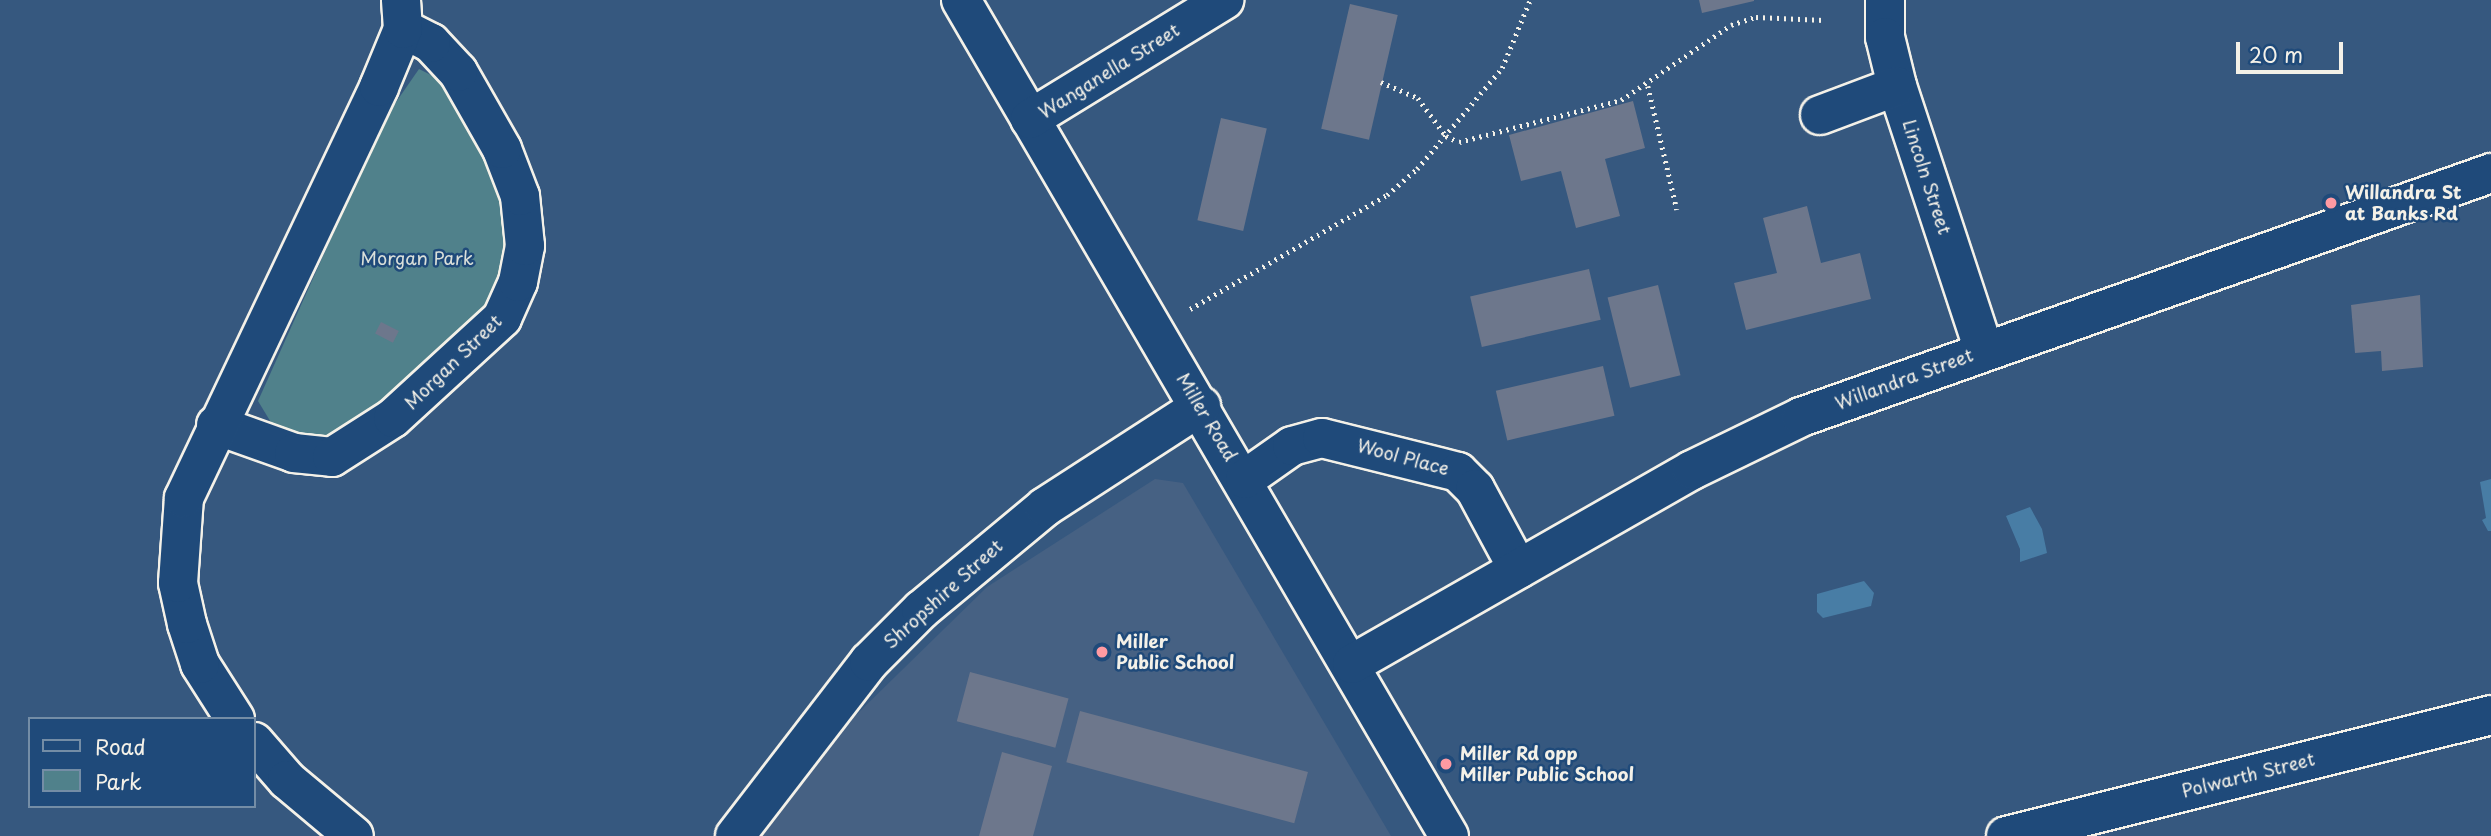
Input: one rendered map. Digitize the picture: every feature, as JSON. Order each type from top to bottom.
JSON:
[{"type":"street","name":"Miller Road","points":[[961,0],[1245,479],[1450,836]]},
{"type":"street","name":"Wanganella Street","points":[[1030,119],[1224,0]]},
{"type":"street","name":"Lincoln Street","points":[[1885,0],[1885,37],[1897,86],[1984,351]]},
{"type":"street","name":"Morgan Street","points":[[216,425],[294,453],[332,457],[393,418],[502,318],[519,282],[525,246],[520,196],[502,149],[458,72],[402,14],[379,87],[216,425],[184,499],[178,583],[200,664],[234,717]]},
{"type":"street","points":[[1820,115],[1897,86]]},
{"type":"street","name":"Willandra Street","points":[[1352,664],[1692,470],[1801,417],[2491,173]]},
{"type":"street","name":"Shropshire Street","points":[[735,836],[869,662],[921,610],[1045,507],[1201,407]]},
{"type":"street","name":"Wool Place","points":[[1245,479],[1292,446],[1322,438],[1458,472],[1475,489],[1518,569]]},
{"type":"street","name":"Polwarth Street","points":[[2006,836],[2491,715]]},
{"type":"street","points":[[256,744],[287,780],[354,836]]},
{"type":"path","points":[[1190,309],[1387,195],[1446,136],[1502,68],[1530,0]]},
{"type":"path","points":[[1381,82],[1419,98],[1446,136],[1459,142],[1621,100],[1648,86],[1731,24],[1756,17],[1824,20]]},
{"type":"path","points":[[1648,86],[1677,210]]},
{"type":"shaded area","name":"Miller Public School","points":[[1155,479],[1183,483],[1391,836],[762,836],[855,716],[987,587]]},
{"type":"shaded area","points":[[2491,479],[2491,531],[2488,531],[2482,520],[2486,518],[2480,482]]},
{"type":"shaded area","points":[[2030,507],[2042,529],[2047,553],[2020,562],[2020,549],[2006,516]]},
{"type":"shaded area","points":[[1864,581],[1874,593],[1871,606],[1823,618],[1817,612],[1817,594]]},
{"type":"green space","name":"Morgan Park","points":[[419,69],[439,79],[479,132],[510,207],[509,242],[498,292],[477,324],[344,439],[312,444],[275,429],[258,401],[385,118]]},
{"type":"building","points":[[1699,0],[1754,0],[1754,1],[1702,13]]},
{"type":"building","points":[[1350,4],[1398,15],[1369,140],[1321,129]]},
{"type":"building","points":[[1633,101],[1645,148],[1605,159],[1620,216],[1576,228],[1561,171],[1521,181],[1509,135]]},
{"type":"building","points":[[1221,118],[1267,129],[1243,231],[1197,220]]},
{"type":"building","points":[[1807,206],[1821,263],[1860,253],[1871,299],[1746,330],[1734,283],[1777,273],[1763,218]]},
{"type":"building","points":[[1589,269],[1601,320],[1482,347],[1470,296]]},
{"type":"building","points":[[1658,285],[1680,375],[1630,388],[1608,298]]},
{"type":"building","points":[[2420,295],[2423,367],[2382,371],[2381,351],[2355,353],[2351,305]]},
{"type":"building","points":[[381,322],[399,331],[393,343],[375,334]]},
{"type":"building","points":[[1603,366],[1614,416],[1507,440],[1496,391]]},
{"type":"building","points":[[970,672],[1069,698],[1055,748],[957,721]]},
{"type":"building","points":[[1080,711],[1308,772],[1294,823],[1066,762]]},
{"type":"building","points":[[1002,752],[1052,766],[1033,836],[979,836]]},
{"type":"place","name":"Willandra St at Banks Rd","points":[[2331,203]]},
{"type":"place","name":"Miller Public School","points":[[1102,652]]},
{"type":"place","name":"Miller Rd opp Miller Public School","points":[[1446,764]]}]
